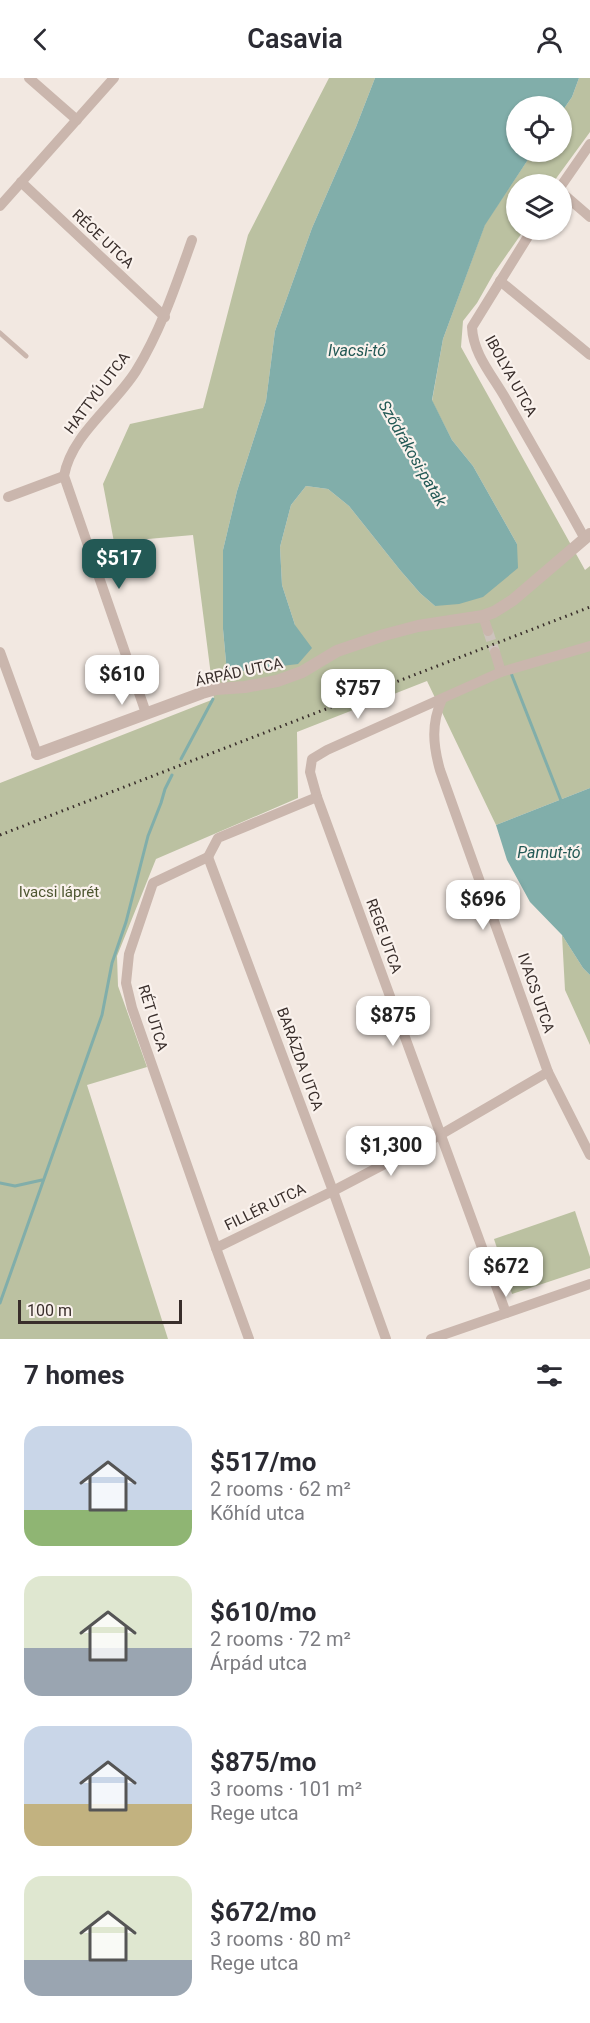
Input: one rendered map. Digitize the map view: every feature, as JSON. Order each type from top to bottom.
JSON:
[{"type":"street","points":[[30,78],[77,120]]},
{"type":"street","points":[[0,206],[114,78]]},
{"type":"street","points":[[569,174],[590,144]]},
{"type":"street","name":"RÉCE UTCA","points":[[21,182],[165,317]]},
{"type":"street","points":[[572,201],[590,217]]},
{"type":"street","name":"HATTYÚ UTCA","points":[[64,476],[67,461],[75,447],[135,373],[165,317],[192,240]]},
{"type":"street","name":"IBOLYA UTCA","points":[[526,240],[472,327],[472,339],[588,536]]},
{"type":"street","points":[[500,281],[590,355]]},
{"type":"street","points":[[8,497],[64,476],[146,713]]},
{"type":"street","name":"ÁRPÁD UTCA","points":[[37,754],[216,689],[260,685],[289,677],[337,651],[384,635],[418,626],[483,616],[513,600],[588,536]]},
{"type":"street","points":[[483,616],[488,631]]},
{"type":"street","points":[[442,699],[501,672],[590,646]]},
{"type":"street","points":[[0,652],[37,754]]},
{"type":"street","points":[[495,652],[501,672]]},
{"type":"street","name":"REGE UTCA","points":[[442,699],[327,750],[312,759],[310,772],[317,797],[506,1313]]},
{"type":"street","name":"IVACS UTCA","points":[[442,699],[434,724],[435,752],[548,1072],[590,1155]]},
{"type":"street","name":"RÉT UTCA","points":[[249,1339],[132,1008],[126,983],[129,954],[153,883],[208,857],[218,838],[317,797]]},
{"type":"street","name":"BARÁZDA UTCA","points":[[208,857],[386,1339]]},
{"type":"street","name":"FILLÉR UTCA","points":[[216,1248],[440,1136],[548,1072]]},
{"type":"street","points":[[431,1339],[590,1284]]},
{"type":"lane","points":[[0,333],[26,356]]},
{"type":"green space","name":"Ivacsi láprét","points":[[329,78],[375,78],[312,228],[275,331],[266,401],[237,491],[223,550],[223,629],[227,673],[257,670],[295,625],[282,585],[280,547],[291,505],[306,486],[328,489],[349,506],[400,570],[435,606],[517,544],[473,466],[452,440],[432,401],[443,339],[485,224],[506,192],[506,240],[517,240],[463,321],[461,347],[585,570],[590,566],[590,788],[496,825],[427,681],[297,732],[298,798],[156,859],[117,956],[118,986],[147,1067],[87,1085],[168,1339],[0,1339],[0,783],[214,699],[193,535],[114,542],[103,484],[130,424],[203,408],[248,235]]},
{"type":"green space","points":[[579,78],[590,78],[590,132],[572,157],[572,97]]},
{"type":"green space","points":[[526,162],[568,162],[559,174],[518,174]]},
{"type":"green space","points":[[562,935],[590,975],[590,1045],[565,990]]},
{"type":"green space","points":[[575,1211],[590,1257],[590,1268],[512,1294],[494,1239]]},
{"type":"water","name":"Ivacsi-tó","points":[[375,78],[579,78],[572,97],[506,96],[506,162],[526,162],[519,174],[506,174],[506,193],[485,225],[443,339],[432,400],[452,440],[473,466],[517,544],[518,568],[483,597],[459,604],[435,606],[400,570],[349,506],[328,489],[306,486],[291,505],[280,547],[282,585],[295,625],[312,648],[298,664],[227,673],[223,629],[223,550],[237,491],[266,401],[275,331],[312,228]]},
{"type":"water","name":"Pamut-tó","points":[[590,788],[590,975],[562,935],[530,902],[507,860],[496,825]]},
{"type":"waterway","points":[[223,680],[228,671]]},
{"type":"waterway","name":"Sződrákosi-patak","points":[[511,673],[562,803]]},
{"type":"waterway","points":[[181,759],[213,699]]},
{"type":"waterway","points":[[0,1303],[102,1015],[112,963],[126,922],[148,836],[172,775]]},
{"type":"waterway","points":[[0,1183],[15,1186],[42,1180]]},
{"type":"tunnel","points":[[488,631],[495,652]]},
{"type":"railway","points":[[0,835],[590,607]]}]
